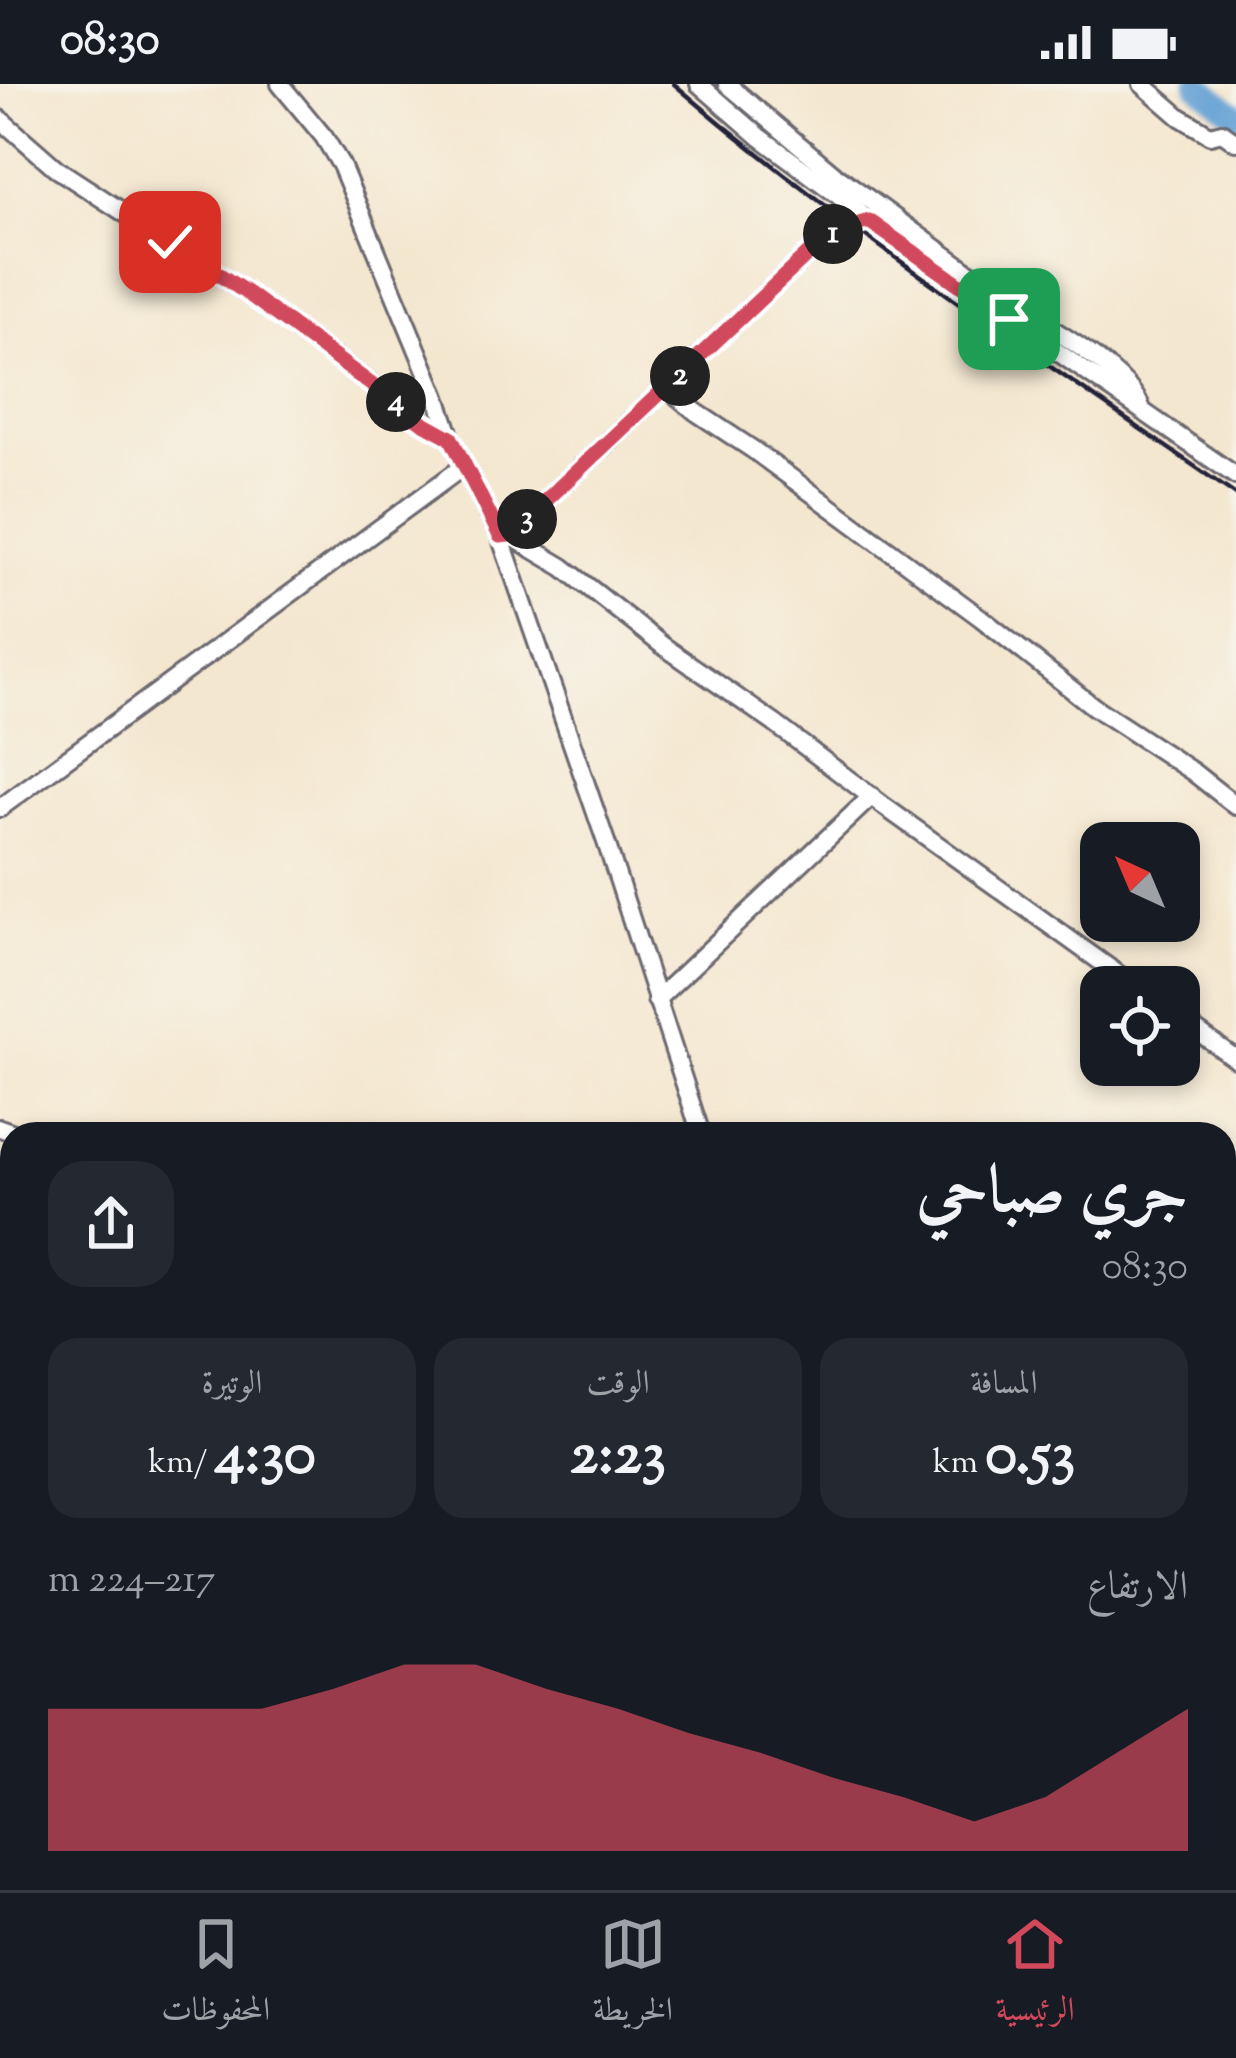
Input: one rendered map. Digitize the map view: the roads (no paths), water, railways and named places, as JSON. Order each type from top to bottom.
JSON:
[{"type":"street","points":[[280,84],[324,136],[341,165],[451,438],[504,536],[696,1122]]},
{"type":"street","points":[[699,84],[869,221],[1236,476]]},
{"type":"street","points":[[727,84],[834,174],[1000,297],[1058,332],[1128,384],[1143,412]]},
{"type":"street","points":[[1142,84],[1180,117],[1210,135],[1222,132],[1236,142]]},
{"type":"street","points":[[0,119],[57,169],[250,295],[451,438]]},
{"type":"street","points":[[834,174],[853,206]]},
{"type":"street","points":[[504,536],[823,240],[869,221]]},
{"type":"street","points":[[1000,297],[1009,319]]},
{"type":"street","points":[[407,410],[426,408],[433,386]]},
{"type":"street","points":[[668,388],[981,617],[1094,707],[1236,806]]},
{"type":"street","points":[[0,808],[464,466]]},
{"type":"street","points":[[504,536],[563,567],[662,645],[1107,966]]},
{"type":"street","points":[[656,1000],[872,796]]},
{"type":"street","points":[[1200,1033],[1236,1059]]},
{"type":"waterway","points":[[1197,84],[1236,115]]},
{"type":"railway","points":[[674,84],[879,245],[1236,495]]}]
